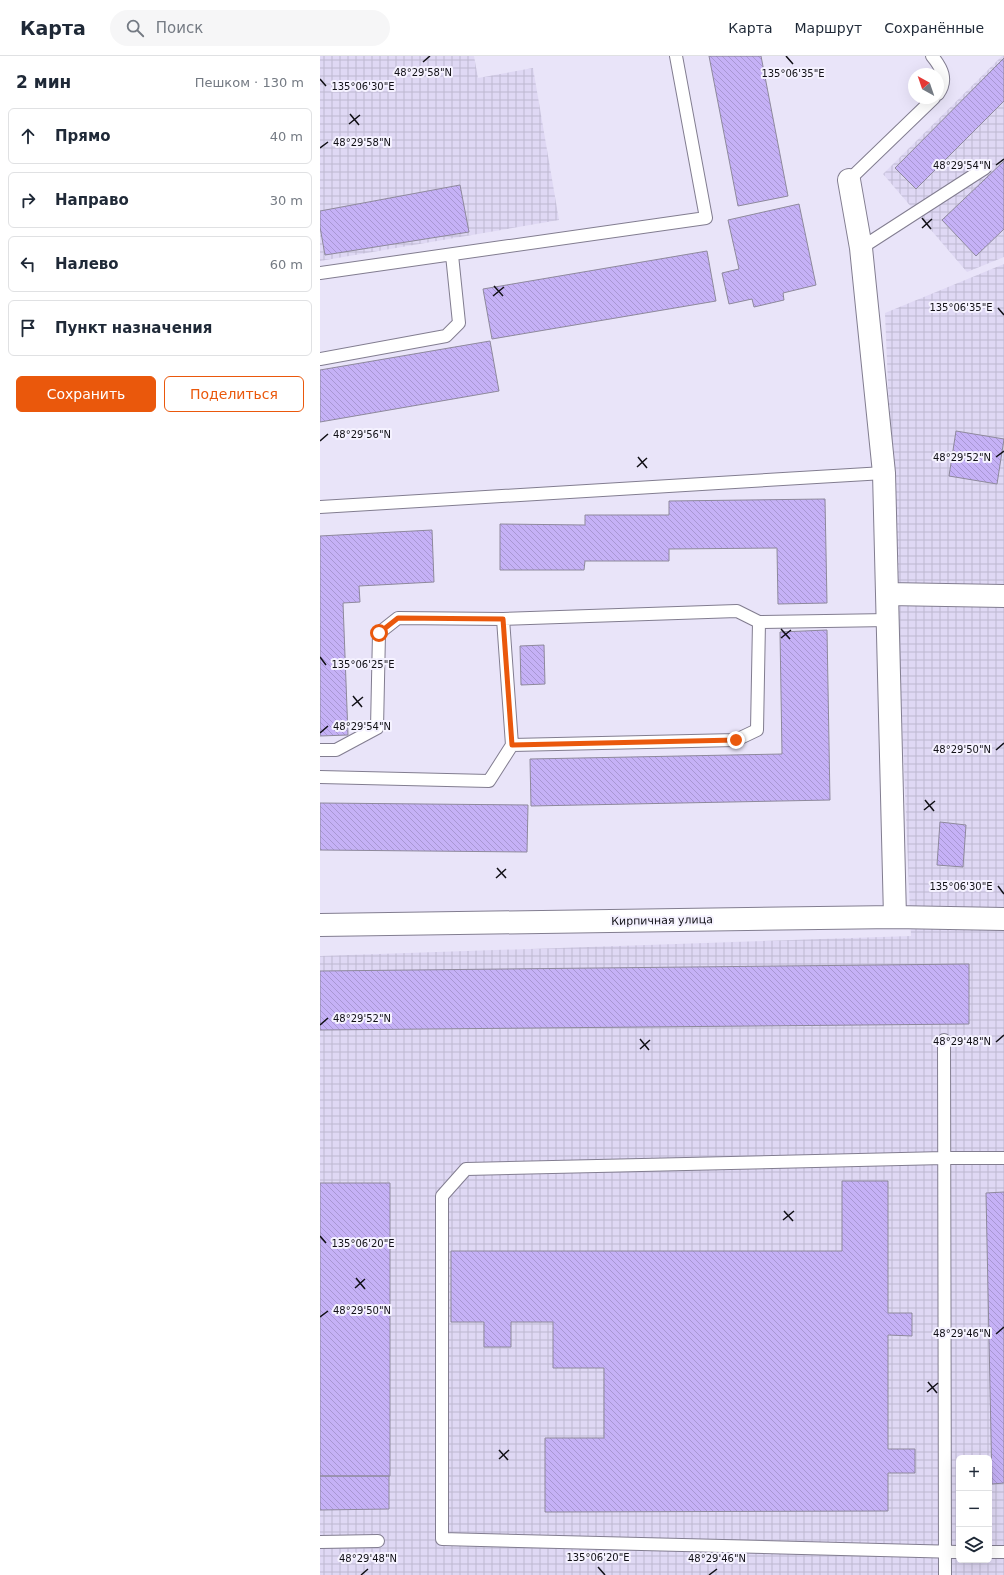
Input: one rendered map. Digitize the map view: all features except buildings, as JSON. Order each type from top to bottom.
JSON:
[{"type":"street","points":[[849,180],[861,248],[884,473],[889,620],[895,917]]},
{"type":"street","points":[[888,594],[1004,596]]},
{"type":"street","name":"Кирпичная улица","points":[[320,926],[895,917],[1004,919]]},
{"type":"lane","points":[[320,273],[706,218],[676,56]]},
{"type":"lane","points":[[932,56],[941,68]]},
{"type":"lane","points":[[849,180],[928,104]]},
{"type":"lane","points":[[861,248],[986,168]]},
{"type":"lane","points":[[320,359],[446,336],[459,323],[452,255]]},
{"type":"lane","points":[[320,507],[884,473]]},
{"type":"lane","points":[[320,750],[336,750],[377,728],[379,633],[398,618],[503,619],[737,611],[759,622],[889,620]]},
{"type":"lane","points":[[320,777],[489,781],[512,745],[503,619]]},
{"type":"lane","points":[[512,745],[736,740],[757,730],[759,622]]},
{"type":"lane","points":[[944,1040],[945,1575]]},
{"type":"lane","points":[[956,1552],[442,1539],[442,1196],[466,1169],[944,1158],[1004,1158]]},
{"type":"lane","points":[[320,1542],[378,1541]]},
{"type":"lane","points":[[992,1552],[1004,1552]]},
{"type":"shaded area","points":[[320,56],[474,56],[478,78],[533,68],[559,220],[320,261]]},
{"type":"shaded area","points":[[1002,56],[1004,56],[1004,257],[967,272],[883,174]]},
{"type":"shaded area","points":[[1004,264],[1004,1575],[320,1575],[320,956],[911,936],[885,313]]},
{"type":"route","points":[[379,633],[398,618],[503,619],[512,745],[736,740]]}]
